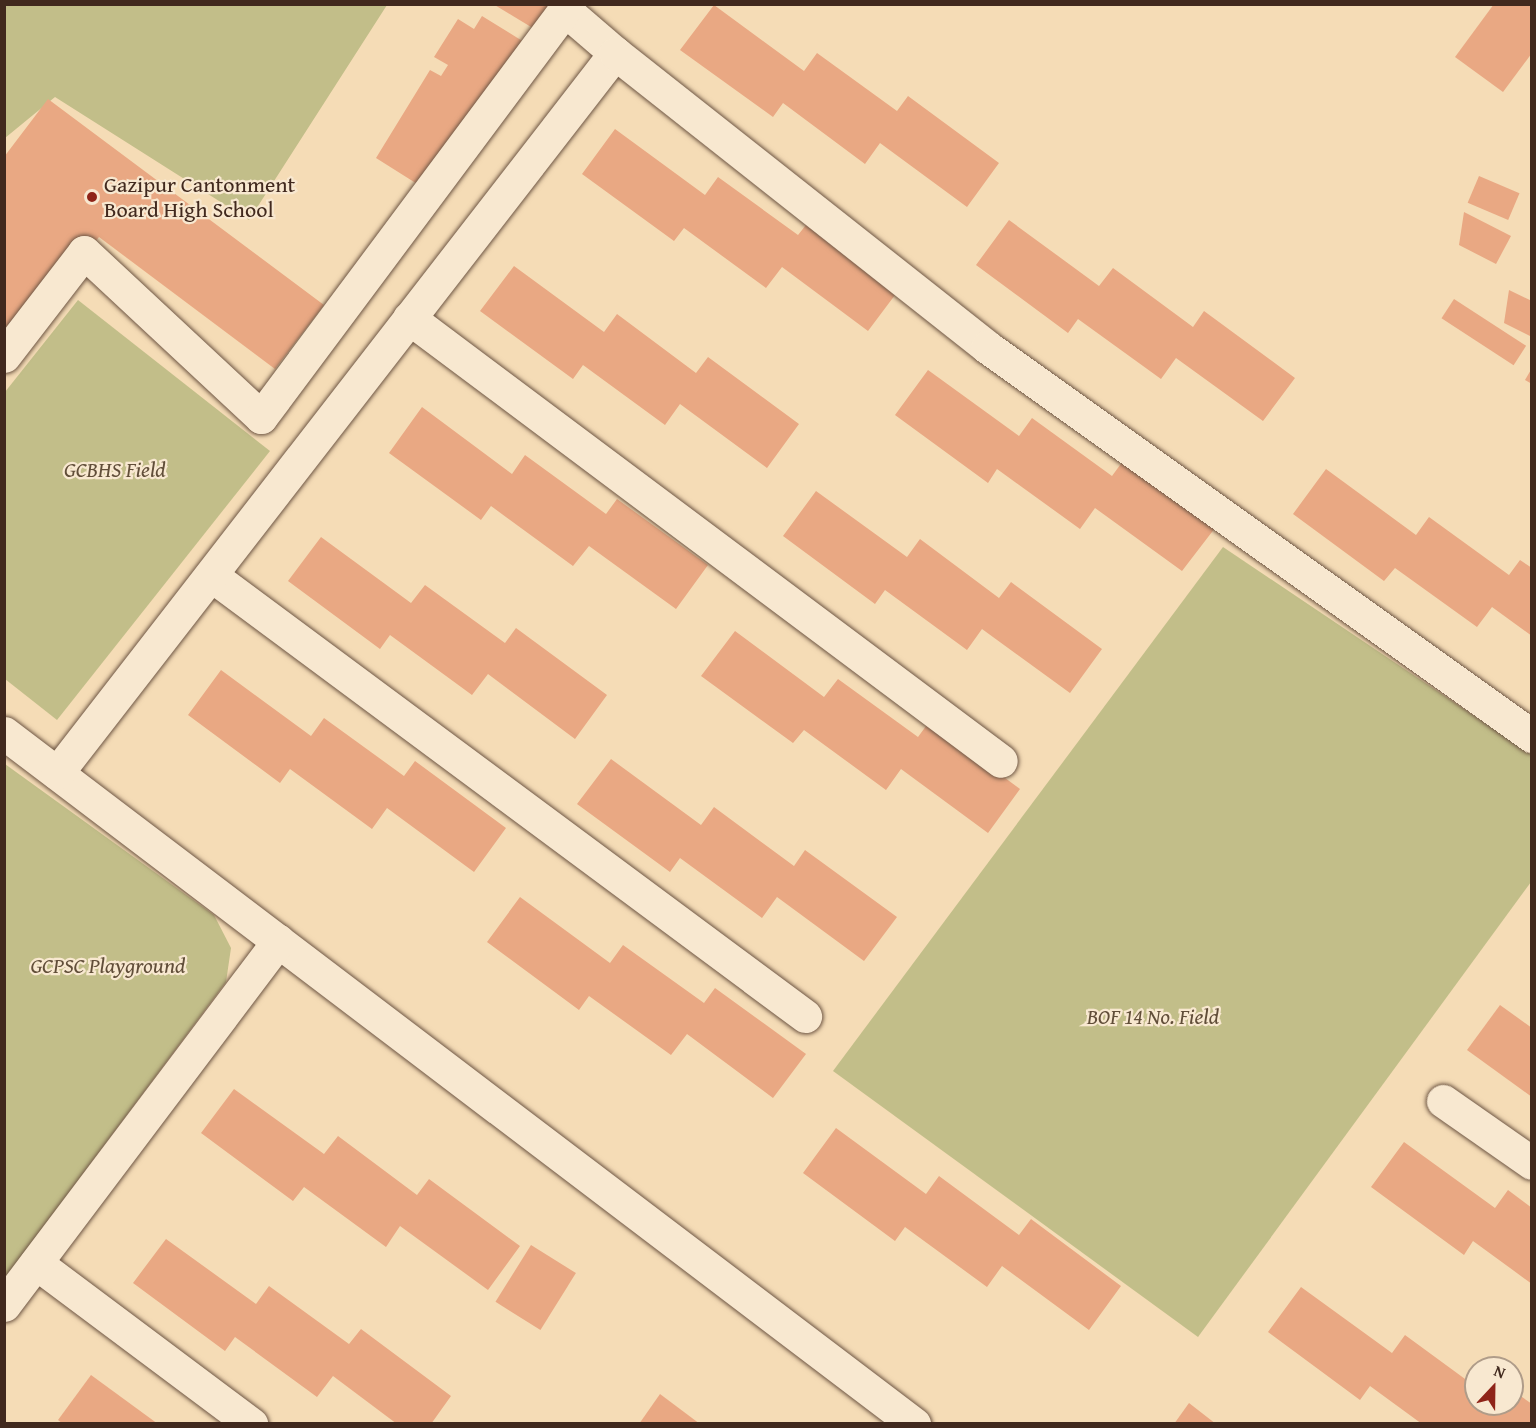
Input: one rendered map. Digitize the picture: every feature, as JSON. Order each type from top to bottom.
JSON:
[{"type":"street","points":[[4,356],[84,252],[261,417],[567,7],[615,53],[987,347],[1532,736]]},
{"type":"street","points":[[57,773],[615,53]]},
{"type":"street","points":[[409,318],[1001,761]]},
{"type":"street","points":[[211,575],[805,1016]]},
{"type":"street","points":[[4,733],[914,1424]]},
{"type":"street","points":[[4,1305],[278,941]]},
{"type":"street","points":[[1443,1101],[1532,1163]]},
{"type":"street","points":[[36,1263],[251,1424]]},
{"type":"green space","points":[[5,5],[387,5],[249,220],[55,97],[5,138]]},
{"type":"green space","name":"GCBHS Field","points":[[78,300],[270,451],[57,720],[5,679],[5,392]]},
{"type":"green space","name":"BOF 14 No. Field","points":[[1223,547],[1531,754],[1531,882],[1198,1337],[833,1071]]},
{"type":"green space","name":"GCPSC Playground","points":[[5,764],[214,915],[231,948],[226,982],[5,1278]]},
{"type":"building","points":[[493,4],[551,4],[536,30]]},
{"type":"building","points":[[1494,4],[1532,4],[1532,53],[1503,92],[1455,57]]},
{"type":"building","points":[[714,5],[804,71],[817,53],[897,111],[908,96],[999,163],[967,207],[880,143],[865,164],[783,103],[773,117],[680,50]]},
{"type":"building","points":[[482,16],[532,47],[422,187],[376,158],[430,70],[441,76],[448,65],[434,57],[458,19],[474,29]]},
{"type":"building","name":"Gazipur Cantonment Board High School","points":[[48,99],[324,305],[275,369],[99,237],[70,274],[4,334],[4,157]]},
{"type":"building","points":[[615,129],[705,195],[718,177],[798,235],[810,220],[901,287],[868,331],[782,267],[766,288],[684,228],[674,241],[582,174]]},
{"type":"building","points":[[1479,176],[1520,193],[1508,220],[1468,203]]},
{"type":"building","points":[[1464,212],[1511,236],[1496,264],[1459,245]]},
{"type":"building","points":[[1009,220],[1099,286],[1113,268],[1193,327],[1204,311],[1295,378],[1263,421],[1176,358],[1161,379],[1078,319],[1068,333],[976,265]]},
{"type":"building","points":[[514,266],[604,332],[617,314],[696,373],[708,357],[799,424],[767,468],[680,404],[665,425],[583,365],[573,379],[480,311]]},
{"type":"building","points":[[1509,290],[1532,301],[1532,337],[1504,323]]},
{"type":"building","points":[[1454,299],[1526,346],[1514,365],[1441,318]]},
{"type":"building","points":[[1532,368],[1532,384],[1525,380]]},
{"type":"building","points":[[928,370],[1019,436],[1032,418],[1112,476],[1123,461],[1215,528],[1182,571],[1095,508],[1080,529],[997,469],[988,483],[895,415]]},
{"type":"building","points":[[422,407],[512,474],[525,455],[606,514],[617,499],[708,565],[676,609],[589,546],[573,566],[491,506],[481,520],[389,453]]},
{"type":"building","points":[[1326,469],[1416,535],[1429,517],[1509,575],[1520,560],[1532,568],[1532,636],[1492,607],[1477,627],[1395,568],[1384,581],[1293,514]]},
{"type":"building","points":[[816,491],[907,557],[920,539],[999,598],[1011,582],[1102,649],[1070,693],[982,629],[967,650],[885,590],[875,604],[783,536]]},
{"type":"building","points":[[321,537],[411,603],[425,585],[505,643],[516,628],[607,695],[575,739],[488,674],[472,695],[390,635],[380,649],[288,581]]},
{"type":"building","points":[[735,631],[824,697],[838,679],[918,737],[929,722],[1020,789],[988,833],[901,769],[886,790],[804,730],[793,743],[701,676]]},
{"type":"building","points":[[221,670],[311,736],[324,718],[404,776],[415,761],[506,828],[474,872],[387,808],[372,829],[290,769],[280,783],[188,715]]},
{"type":"building","points":[[611,759],[701,825],[714,807],[794,866],[805,850],[897,917],[864,961],[777,897],[762,918],[680,858],[670,872],[577,804]]},
{"type":"building","points":[[520,897],[610,963],[623,945],[704,1003],[715,988],[806,1054],[773,1098],[687,1034],[671,1055],[589,996],[579,1010],[487,942]]},
{"type":"building","points":[[1500,1005],[1532,1028],[1532,1097],[1467,1050]]},
{"type":"building","points":[[234,1089],[324,1154],[338,1136],[417,1195],[429,1179],[520,1246],[488,1290],[400,1226],[386,1247],[304,1187],[293,1201],[201,1133]]},
{"type":"building","points":[[836,1128],[926,1194],[939,1176],[1019,1235],[1031,1219],[1121,1286],[1089,1330],[1002,1266],[987,1287],[905,1227],[895,1241],[803,1173]]},
{"type":"building","points":[[1404,1142],[1495,1208],[1508,1190],[1532,1208],[1532,1284],[1473,1241],[1464,1255],[1371,1187]]},
{"type":"building","points":[[166,1239],[256,1304],[269,1286],[349,1344],[361,1329],[451,1396],[431,1424],[397,1424],[333,1376],[317,1397],[235,1337],[225,1351],[133,1283]]},
{"type":"building","points":[[531,1245],[576,1273],[540,1330],[495,1302]]},
{"type":"building","points":[[1301,1287],[1392,1353],[1405,1335],[1464,1378],[1464,1416],[1524,1416],[1524,1398],[1532,1404],[1532,1424],[1422,1424],[1370,1386],[1360,1400],[1268,1332]]},
{"type":"building","points":[[91,1375],[158,1424],[63,1424],[58,1420]]},
{"type":"building","points":[[660,1394],[700,1424],[639,1424]]},
{"type":"building","points":[[1189,1403],[1216,1424],[1174,1424]]},
{"type":"place","name":"Gazipur Cantonment Board High School","points":[[92,197]]}]
